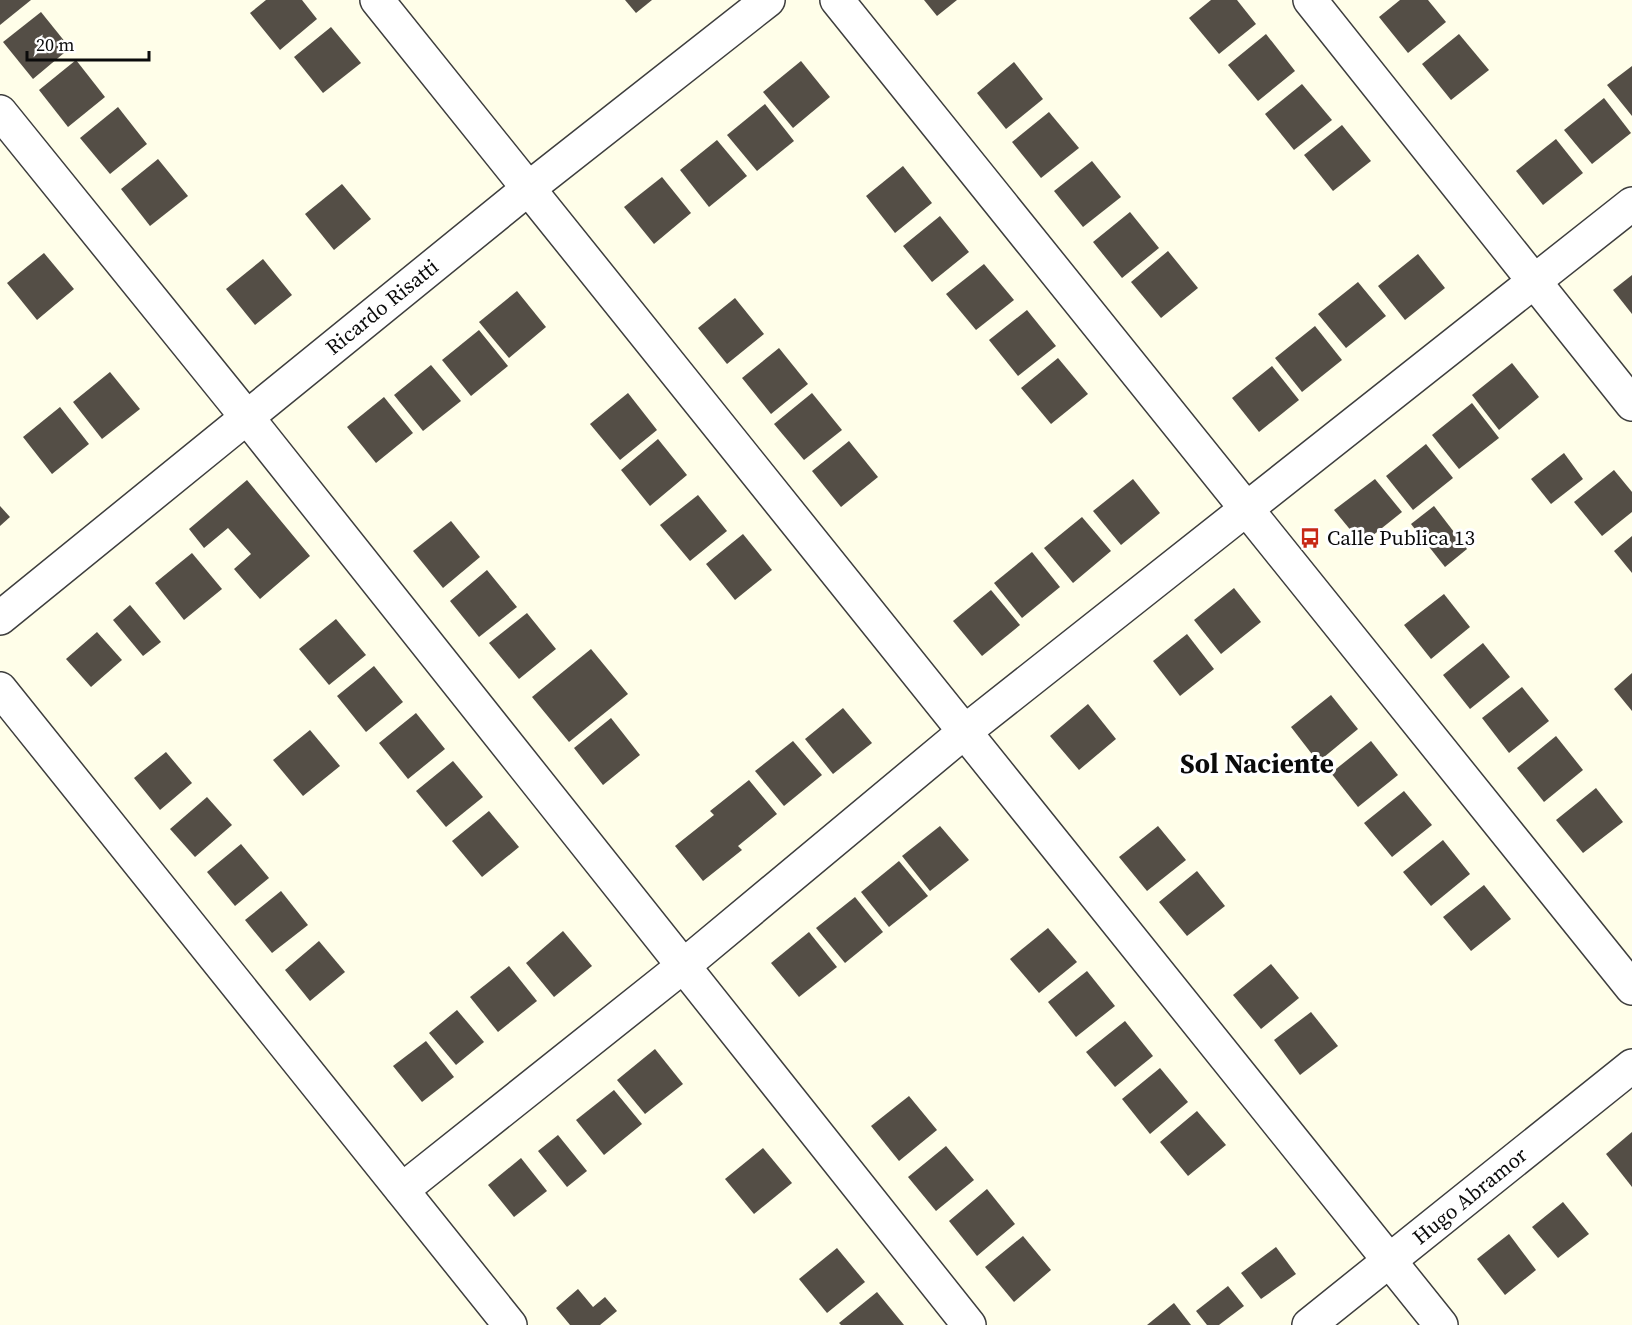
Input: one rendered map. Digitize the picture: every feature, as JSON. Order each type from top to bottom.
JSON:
[{"type":"street","points":[[376,0],[1441,1325]]},
{"type":"street","name":"Ricardo Risatti","points":[[0,618],[529,188],[768,0]]},
{"type":"street","points":[[837,0],[1632,988]]},
{"type":"street","points":[[1310,0],[1632,404]]},
{"type":"street","points":[[0,112],[246,416],[969,1325]]},
{"type":"street","points":[[402,1190],[682,967],[963,733],[1632,204]]},
{"type":"street","points":[[0,689],[510,1325]]},
{"type":"street","name":"Hugo Abramor","points":[[1309,1325],[1632,1066]]},
{"type":"building","points":[[0,0],[31,0],[0,25]]},
{"type":"building","points":[[266,0],[302,0],[317,19],[280,50],[250,13]]},
{"type":"building","points":[[625,0],[652,0],[636,13]]},
{"type":"building","points":[[924,0],[957,0],[937,16]]},
{"type":"building","points":[[1211,0],[1237,0],[1256,24],[1219,54],[1189,18]]},
{"type":"building","points":[[1400,0],[1428,0],[1446,22],[1408,53],[1379,17]]},
{"type":"building","points":[[41,12],[70,48],[33,79],[3,42]]},
{"type":"building","points":[[331,27],[361,63],[323,93],[294,57]]},
{"type":"building","points":[[1266,34],[1295,71],[1258,101],[1228,65]]},
{"type":"building","points":[[1459,34],[1489,70],[1451,100],[1422,64]]},
{"type":"building","points":[[76,60],[105,97],[68,127],[39,90]]},
{"type":"building","points":[[801,61],[830,97],[793,128],[763,92]]},
{"type":"building","points":[[1014,62],[1043,99],[1006,129],[977,93]]},
{"type":"building","points":[[1632,66],[1632,116],[1607,85]]},
{"type":"building","points":[[1302,84],[1332,120],[1294,150],[1265,114]]},
{"type":"building","points":[[1604,98],[1631,133],[1592,164],[1564,130]]},
{"type":"building","points":[[765,104],[794,141],[757,171],[727,135]]},
{"type":"building","points":[[118,107],[147,144],[110,174],[80,138]]},
{"type":"building","points":[[1049,112],[1079,148],[1041,178],[1012,142]]},
{"type":"building","points":[[1342,125],[1371,161],[1333,191],[1304,155]]},
{"type":"building","points":[[1556,139],[1583,173],[1543,205],[1516,171]]},
{"type":"building","points":[[717,140],[747,176],[709,207],[680,170]]},
{"type":"building","points":[[158,159],[188,196],[150,226],[121,189]]},
{"type":"building","points":[[1092,161],[1121,197],[1083,227],[1054,191]]},
{"type":"building","points":[[903,166],[932,203],[895,233],[866,196]]},
{"type":"building","points":[[662,177],[691,213],[654,244],[624,207]]},
{"type":"building","points":[[342,184],[371,219],[334,250],[305,214]]},
{"type":"building","points":[[1130,212],[1159,248],[1122,278],[1093,242]]},
{"type":"building","points":[[940,216],[969,252],[932,282],[903,246]]},
{"type":"building","points":[[1168,251],[1198,288],[1161,318],[1131,282]]},
{"type":"building","points":[[44,253],[74,289],[37,320],[7,283]]},
{"type":"building","points":[[1418,254],[1445,288],[1405,320],[1378,286]]},
{"type":"building","points":[[263,259],[292,295],[255,325],[226,289]]},
{"type":"building","points":[[984,264],[1014,300],[976,330],[946,294]]},
{"type":"building","points":[[1632,275],[1632,314],[1613,290]]},
{"type":"building","points":[[1358,282],[1386,316],[1346,348],[1318,314]]},
{"type":"building","points":[[517,291],[546,327],[509,358],[479,322]]},
{"type":"building","points":[[735,298],[764,334],[727,364],[698,328]]},
{"type":"building","points":[[1027,310],[1056,346],[1018,376],[989,340]]},
{"type":"building","points":[[1315,326],[1342,360],[1302,392],[1275,358]]},
{"type":"building","points":[[479,330],[508,366],[471,396],[442,360]]},
{"type":"building","points":[[779,348],[808,384],[771,414],[742,378]]},
{"type":"building","points":[[1058,358],[1088,394],[1051,424],[1021,388]]},
{"type":"building","points":[[1512,363],[1539,397],[1499,430],[1472,395]]},
{"type":"building","points":[[431,365],[461,401],[423,431],[394,395]]},
{"type":"building","points":[[1272,366],[1299,400],[1259,432],[1232,398]]},
{"type":"building","points":[[110,372],[140,409],[102,439],[73,402]]},
{"type":"building","points":[[628,393],[657,430],[620,460],[590,424]]},
{"type":"building","points":[[812,393],[842,430],[804,460],[774,424]]},
{"type":"building","points":[[384,397],[413,433],[376,463],[347,427]]},
{"type":"building","points":[[1472,403],[1499,438],[1459,469],[1432,435]]},
{"type":"building","points":[[60,407],[89,444],[52,474],[23,437]]},
{"type":"building","points":[[658,439],[687,475],[650,506],[621,470]]},
{"type":"building","points":[[849,441],[878,477],[841,507],[812,471]]},
{"type":"building","points":[[1426,444],[1453,478],[1413,510],[1386,476]]},
{"type":"building","points":[[1564,453],[1583,479],[1551,504],[1531,479]]},
{"type":"building","points":[[1614,470],[1632,492],[1632,512],[1602,536],[1574,502]]},
{"type":"building","points":[[1133,479],[1160,513],[1121,545],[1093,511]]},
{"type":"building","points":[[1375,479],[1402,512],[1362,544],[1334,510]]},
{"type":"building","points":[[247,480],[310,556],[260,599],[234,569],[251,554],[228,528],[204,548],[189,529]]},
{"type":"building","points":[[698,495],[727,531],[690,561],[660,525]]},
{"type":"building","points":[[0,506],[10,517],[0,526]]},
{"type":"building","points":[[1434,506],[1467,549],[1445,567],[1411,524]]},
{"type":"building","points":[[1082,517],[1111,551],[1073,583],[1044,548]]},
{"type":"building","points":[[451,521],[480,557],[443,588],[413,551]]},
{"type":"building","points":[[743,534],[772,570],[735,600],[706,564]]},
{"type":"building","points":[[1632,536],[1632,573],[1614,551]]},
{"type":"building","points":[[1032,552],[1060,587],[1022,618],[994,583]]},
{"type":"building","points":[[192,553],[222,589],[184,620],[155,583]]},
{"type":"building","points":[[487,570],[517,607],[479,637],[450,601]]},
{"type":"building","points":[[1234,588],[1261,622],[1221,654],[1194,620]]},
{"type":"building","points":[[991,590],[1020,625],[982,656],[953,621]]},
{"type":"building","points":[[1444,594],[1470,627],[1431,659],[1404,625]]},
{"type":"building","points":[[130,605],[161,642],[143,656],[113,620]]},
{"type":"building","points":[[527,613],[556,649],[519,679],[489,643]]},
{"type":"building","points":[[336,619],[366,655],[329,685],[299,649]]},
{"type":"building","points":[[97,632],[122,660],[91,687],[66,659]]},
{"type":"building","points":[[1187,634],[1214,669],[1180,696],[1153,661]]},
{"type":"building","points":[[1483,643],[1510,677],[1470,709],[1443,675]]},
{"type":"building","points":[[591,649],[628,694],[569,742],[532,697]]},
{"type":"building","points":[[374,666],[403,702],[366,732],[337,696]]},
{"type":"building","points":[[1632,673],[1632,711],[1614,689]]},
{"type":"building","points":[[1522,687],[1549,721],[1509,753],[1482,718]]},
{"type":"building","points":[[1331,695],[1358,729],[1318,762],[1291,727]]},
{"type":"building","points":[[1088,704],[1116,739],[1079,770],[1050,736]]},
{"type":"building","points":[[843,708],[872,743],[833,774],[805,739]]},
{"type":"building","points":[[416,713],[445,749],[408,779],[379,743]]},
{"type":"building","points":[[611,718],[640,755],[603,785],[574,748]]},
{"type":"building","points":[[310,730],[340,766],[303,796],[273,760]]},
{"type":"building","points":[[1556,736],[1583,770],[1544,802],[1517,768]]},
{"type":"building","points":[[793,741],[822,775],[784,806],[755,771]]},
{"type":"building","points":[[1371,741],[1398,775],[1358,807],[1331,773]]},
{"type":"building","points":[[166,752],[192,783],[160,810],[134,778]]},
{"type":"building","points":[[453,761],[483,797],[446,827],[416,791]]},
{"type":"building","points":[[749,780],[777,814],[738,846],[742,850],[703,881],[675,846],[714,815],[710,811]]},
{"type":"building","points":[[1596,788],[1623,822],[1583,853],[1556,820]]},
{"type":"building","points":[[1404,791],[1432,825],[1392,857],[1364,823]]},
{"type":"building","points":[[207,797],[232,825],[195,857],[170,829]]},
{"type":"building","points":[[489,811],[519,847],[482,877],[452,841]]},
{"type":"building","points":[[940,826],[969,860],[930,891],[902,856]]},
{"type":"building","points":[[1158,826],[1186,860],[1147,891],[1119,857]]},
{"type":"building","points":[[1443,840],[1470,874],[1431,906],[1403,872]]},
{"type":"building","points":[[241,844],[269,878],[235,906],[207,872]]},
{"type":"building","points":[[899,861],[928,896],[889,927],[861,892]]},
{"type":"building","points":[[1197,871],[1225,906],[1187,936],[1159,902]]},
{"type":"building","points":[[1484,885],[1511,919],[1471,951],[1443,917]]},
{"type":"building","points":[[281,891],[308,925],[272,953],[245,920]]},
{"type":"building","points":[[855,897],[883,932],[845,963],[816,928]]},
{"type":"building","points":[[1048,928],[1077,962],[1039,993],[1010,959]]},
{"type":"building","points":[[563,931],[592,966],[554,997],[526,963]]},
{"type":"building","points":[[809,932],[837,967],[799,997],[771,963]]},
{"type":"building","points":[[319,941],[345,972],[310,1001],[285,970]]},
{"type":"building","points":[[1271,964],[1299,998],[1261,1029],[1233,995]]},
{"type":"building","points":[[509,966],[537,1001],[498,1032],[470,997]]},
{"type":"building","points":[[1087,971],[1115,1006],[1076,1037],[1048,1002]]},
{"type":"building","points":[[457,1010],[484,1042],[456,1065],[429,1033]]},
{"type":"building","points":[[1311,1012],[1338,1046],[1300,1075],[1274,1040]]},
{"type":"building","points":[[1125,1021],[1153,1056],[1115,1087],[1086,1052]]},
{"type":"building","points":[[426,1041],[454,1077],[422,1102],[393,1066]]},
{"type":"building","points":[[655,1049],[683,1084],[645,1114],[617,1080]]},
{"type":"building","points":[[1160,1068],[1188,1102],[1150,1134],[1122,1099]]},
{"type":"building","points":[[614,1090],[642,1124],[604,1155],[576,1120]]},
{"type":"building","points":[[909,1096],[937,1130],[899,1161],[871,1126]]},
{"type":"building","points":[[1197,1111],[1226,1145],[1188,1176],[1160,1142]]},
{"type":"building","points":[[1632,1132],[1632,1187],[1606,1154]]},
{"type":"building","points":[[558,1135],[587,1171],[567,1187],[538,1151]]},
{"type":"building","points":[[946,1146],[974,1180],[936,1211],[908,1177]]},
{"type":"building","points":[[763,1148],[792,1183],[754,1214],[725,1179]]},
{"type":"building","points":[[521,1158],[547,1191],[514,1217],[488,1185]]},
{"type":"building","points":[[987,1189],[1015,1224],[977,1256],[949,1221]]},
{"type":"building","points":[[1563,1202],[1589,1234],[1558,1258],[1532,1227]]},
{"type":"building","points":[[1509,1234],[1536,1270],[1505,1295],[1477,1259]]},
{"type":"building","points":[[1023,1236],[1051,1270],[1014,1302],[985,1267]]},
{"type":"building","points":[[1276,1247],[1296,1274],[1261,1299],[1241,1273]]},
{"type":"building","points":[[837,1248],[865,1282],[827,1313],[799,1279]]},
{"type":"building","points":[[1228,1286],[1244,1306],[1219,1325],[1207,1325],[1196,1311]]},
{"type":"building","points":[[578,1289],[593,1307],[605,1297],[617,1311],[600,1325],[570,1325],[556,1308]]},
{"type":"building","points":[[877,1292],[904,1325],[841,1325],[839,1323]]},
{"type":"building","points":[[1174,1303],[1191,1325],[1147,1325]]},
{"type":"place","name":"Calle Publica 13","points":[[1310,538]]},
{"type":"district","name":"Sol Naciente","points":[[1257,764]]}]
